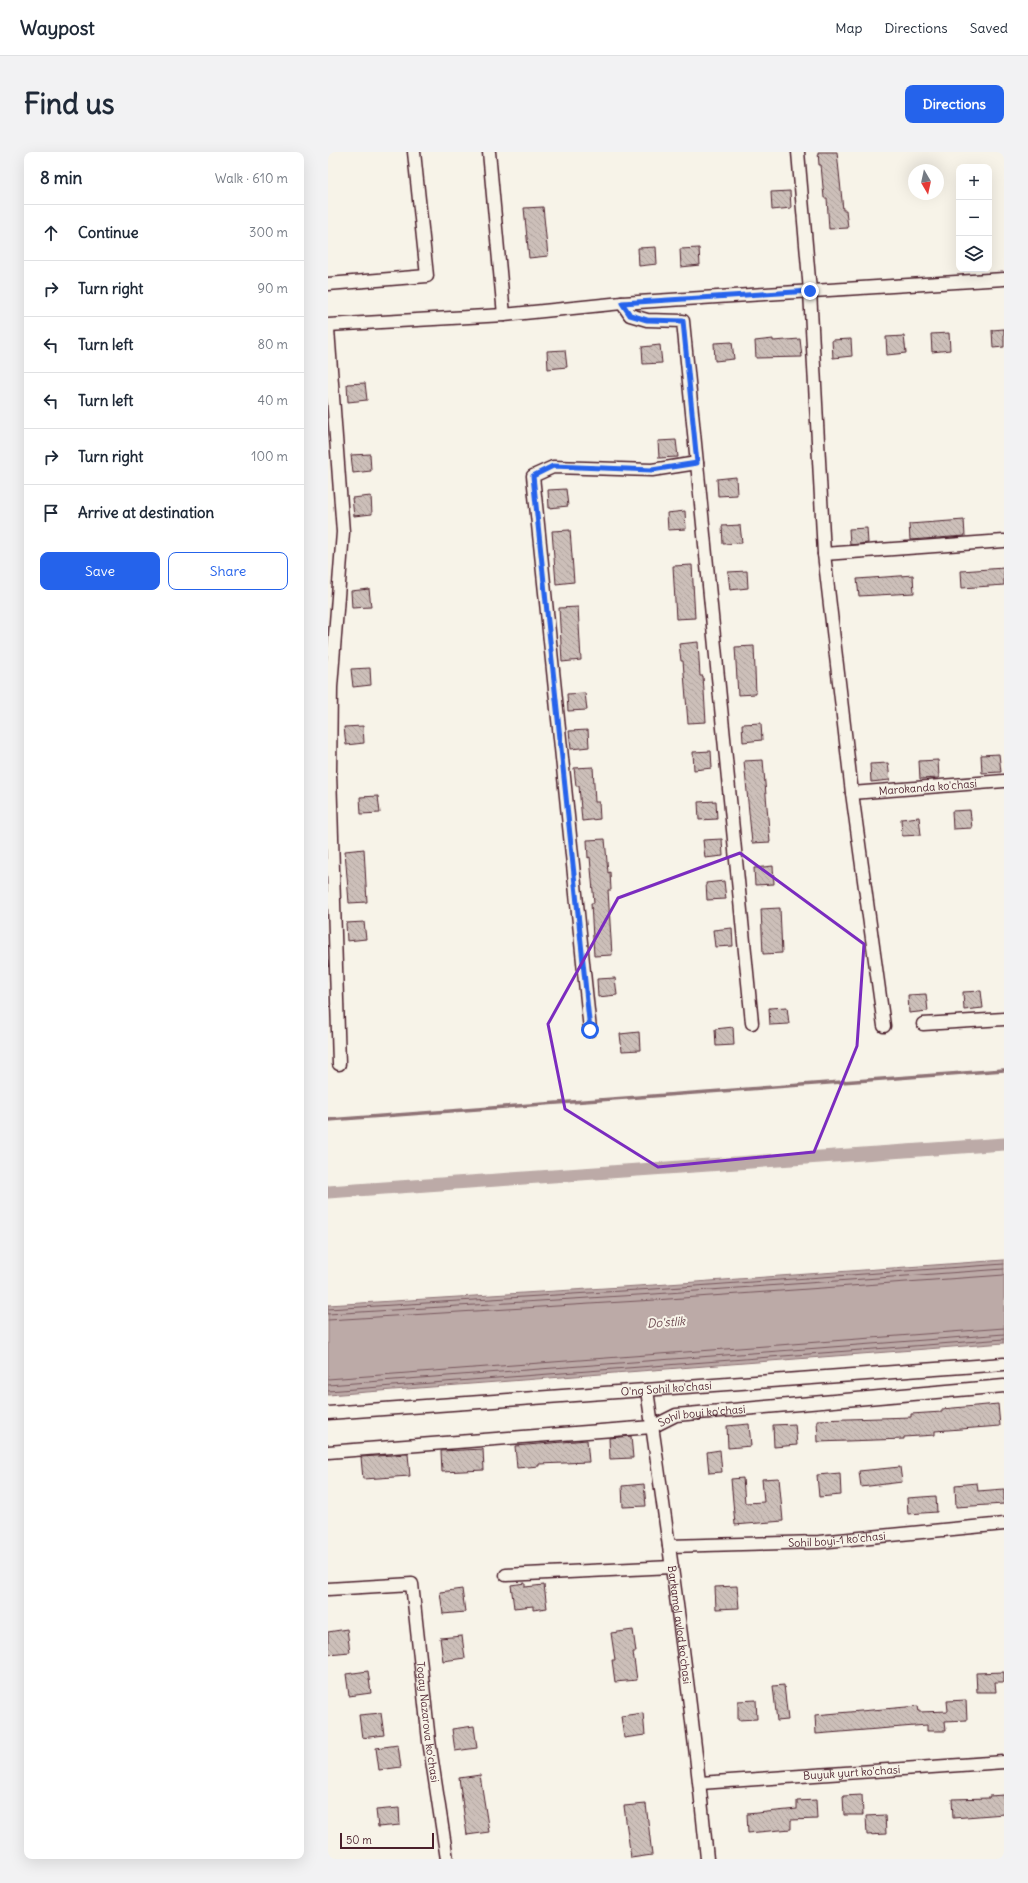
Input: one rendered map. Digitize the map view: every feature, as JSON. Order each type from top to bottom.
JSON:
[{"type":"street","points":[[328,284],[427,276],[414,152]]},
{"type":"street","points":[[489,152],[504,314]]},
{"type":"street","points":[[798,152],[810,291],[824,554],[852,793],[884,1026]]},
{"type":"street","points":[[328,325],[504,314],[622,303],[1004,279]]},
{"type":"street","points":[[622,303],[630,315],[647,320],[683,321],[752,1023]]},
{"type":"street","points":[[328,329],[343,532],[330,666],[330,773],[339,1064]]},
{"type":"street","points":[[590,1030],[533,476],[553,466],[652,470],[697,463]]},
{"type":"street","points":[[824,554],[1004,541]]},
{"type":"street","name":"Marokanda ko'chasi","points":[[852,793],[1004,781]]},
{"type":"street","points":[[923,1024],[1004,1019]]},
{"type":"street","name":"O'ng Sohil ko'chasi","points":[[328,1413],[1004,1364]]},
{"type":"street","name":"Sohil boyi ko'chasi","points":[[328,1452],[652,1427],[676,1415],[1004,1386]]},
{"type":"street","name":"Barkamol avlod ko'chasi","points":[[647,1390],[700,1783],[707,1859]]},
{"type":"street","name":"Sohil boyi-1 ko'chasi","points":[[669,1546],[819,1542],[1004,1524]]},
{"type":"street","points":[[506,1575],[672,1568]]},
{"type":"street","name":"Togay Nazarova ko'chasi","points":[[328,1589],[412,1584],[429,1741],[447,1859]]},
{"type":"street","name":"Buyuk yurt ko'chasi","points":[[700,1783],[1004,1762]]},
{"type":"highlighted area","points":[[740,853],[864,944],[857,1046],[814,1152],[658,1167],[565,1109],[548,1024],[618,898]]},
{"type":"water","name":"Do'stlik","points":[[1004,1260],[1004,1343],[328,1395],[328,1305],[654,1285]]},
{"type":"building","points":[[818,152],[837,152],[843,210],[846,210],[848,228],[829,229],[827,198],[824,198],[821,165],[819,165]]},
{"type":"building","points":[[790,191],[791,208],[772,210],[771,192]]},
{"type":"building","points":[[543,207],[548,256],[529,258],[524,208]]},
{"type":"building","points":[[656,247],[657,264],[639,266],[638,248]]},
{"type":"building","points":[[699,248],[700,265],[681,267],[680,249]]},
{"type":"building","points":[[1004,329],[1004,347],[993,348],[992,330]]},
{"type":"building","points":[[949,333],[950,350],[932,352],[931,334]]},
{"type":"building","points":[[904,336],[906,353],[887,355],[886,337]]},
{"type":"building","points":[[773,339],[773,341],[800,339],[802,357],[756,358],[755,341]]},
{"type":"building","points":[[851,339],[852,356],[833,358],[832,340]]},
{"type":"building","points":[[732,342],[734,359],[715,361],[714,343]]},
{"type":"building","points":[[660,345],[662,363],[643,364],[642,347]]},
{"type":"building","points":[[565,350],[567,367],[548,369],[547,351]]},
{"type":"building","points":[[365,383],[367,400],[348,402],[347,384]]},
{"type":"building","points":[[676,440],[678,457],[659,458],[658,441]]},
{"type":"building","points":[[370,454],[371,471],[353,473],[351,455]]},
{"type":"building","points":[[736,477],[737,495],[718,496],[717,479]]},
{"type":"building","points":[[566,489],[568,506],[549,508],[548,490]]},
{"type":"building","points":[[371,496],[372,514],[354,516],[352,498]]},
{"type":"building","points":[[685,511],[686,529],[668,530],[667,513]]},
{"type":"building","points":[[964,520],[965,536],[910,540],[909,524]]},
{"type":"building","points":[[740,525],[742,543],[723,544],[722,526]]},
{"type":"building","points":[[867,528],[868,543],[850,545],[849,529]]},
{"type":"building","points":[[570,530],[574,582],[556,584],[552,531]]},
{"type":"building","points":[[692,565],[695,618],[676,619],[673,566]]},
{"type":"building","points":[[1004,568],[1004,585],[962,588],[961,571]]},
{"type":"building","points":[[747,571],[748,588],[730,590],[728,572]]},
{"type":"building","points":[[913,575],[914,593],[859,596],[857,579]]},
{"type":"building","points":[[369,589],[371,607],[352,608],[351,591]]},
{"type":"building","points":[[578,607],[581,660],[562,662],[559,608]]},
{"type":"building","points":[[698,642],[700,676],[703,676],[706,722],[688,723],[683,661],[681,661],[679,644]]},
{"type":"building","points":[[754,646],[756,694],[738,695],[735,647]]},
{"type":"building","points":[[370,668],[371,685],[353,687],[351,669]]},
{"type":"building","points":[[585,693],[587,710],[568,711],[567,694]]},
{"type":"building","points":[[761,723],[762,740],[743,742],[742,724]]},
{"type":"building","points":[[363,726],[364,743],[346,745],[344,727]]},
{"type":"building","points":[[588,730],[589,747],[571,749],[569,731]]},
{"type":"building","points":[[711,751],[712,768],[694,770],[693,752]]},
{"type":"building","points":[[999,754],[1001,772],[982,773],[981,755]]},
{"type":"building","points":[[763,760],[770,842],[752,843],[744,761]]},
{"type":"building","points":[[938,760],[939,778],[920,779],[919,761]]},
{"type":"building","points":[[888,763],[890,780],[871,782],[870,764]]},
{"type":"building","points":[[593,767],[595,802],[599,802],[600,819],[582,821],[579,786],[576,786],[574,768]]},
{"type":"building","points":[[378,796],[380,813],[361,814],[360,797]]},
{"type":"building","points":[[716,801],[717,819],[699,820],[698,802]]},
{"type":"building","points":[[970,810],[972,828],[953,829],[952,811]]},
{"type":"building","points":[[919,817],[921,835],[902,836],[901,819]]},
{"type":"building","points":[[605,839],[608,873],[610,872],[611,890],[608,890],[612,955],[594,956],[591,903],[594,903],[587,840]]},
{"type":"building","points":[[722,839],[723,856],[705,858],[703,840]]},
{"type":"building","points":[[364,849],[367,902],[349,903],[345,851]]},
{"type":"building","points":[[773,866],[774,884],[755,885],[754,868]]},
{"type":"building","points":[[724,881],[726,899],[707,900],[706,883]]},
{"type":"building","points":[[780,908],[782,953],[763,954],[761,909]]},
{"type":"building","points":[[364,922],[366,939],[347,941],[346,923]]},
{"type":"building","points":[[732,928],[733,946],[715,947],[713,930]]},
{"type":"building","points":[[615,978],[617,995],[598,997],[597,979]]},
{"type":"building","points":[[981,991],[983,1008],[964,1010],[963,992]]},
{"type":"building","points":[[926,994],[928,1011],[909,1013],[908,995]]},
{"type":"building","points":[[787,1007],[789,1024],[770,1025],[769,1008]]},
{"type":"building","points":[[733,1027],[734,1045],[716,1046],[715,1029]]},
{"type":"building","points":[[639,1032],[640,1050],[622,1051],[620,1034]]},
{"type":"building","points":[[998,1404],[1000,1426],[935,1431],[935,1435],[904,1437],[904,1439],[818,1442],[817,1420],[911,1417],[911,1414],[942,1412],[942,1409]]},
{"type":"building","points":[[749,1424],[751,1446],[728,1448],[727,1426]]},
{"type":"building","points":[[795,1424],[797,1445],[774,1447],[773,1425]]},
{"type":"building","points":[[631,1436],[633,1458],[610,1459],[609,1438]]},
{"type":"building","points":[[587,1440],[589,1462],[539,1464],[539,1466],[517,1468],[515,1446]]},
{"type":"building","points":[[483,1449],[484,1470],[442,1472],[441,1451]]},
{"type":"building","points":[[720,1450],[722,1472],[709,1473],[707,1452]]},
{"type":"building","points":[[408,1454],[410,1476],[363,1479],[361,1457]]},
{"type":"building","points":[[900,1467],[902,1482],[861,1487],[859,1471]]},
{"type":"building","points":[[840,1473],[841,1495],[819,1497],[817,1475]]},
{"type":"building","points":[[743,1478],[745,1503],[764,1502],[762,1479],[779,1478],[783,1521],[735,1525],[731,1479]]},
{"type":"building","points":[[977,1483],[978,1491],[1004,1489],[1004,1504],[956,1507],[955,1485]]},
{"type":"building","points":[[644,1484],[646,1506],[623,1507],[622,1486]]},
{"type":"building","points":[[936,1496],[937,1512],[908,1514],[907,1498]]},
{"type":"building","points":[[525,1583],[525,1587],[544,1585],[547,1608],[533,1610],[533,1606],[514,1608],[511,1585]]},
{"type":"building","points":[[737,1586],[739,1608],[716,1609],[715,1587]]},
{"type":"building","points":[[462,1589],[465,1612],[443,1614],[440,1592]]},
{"type":"building","points":[[347,1629],[350,1652],[328,1654],[328,1632]]},
{"type":"building","points":[[633,1630],[636,1652],[633,1652],[637,1680],[615,1682],[612,1660],[615,1660],[611,1633]]},
{"type":"building","points":[[462,1636],[465,1658],[443,1661],[440,1638]]},
{"type":"building","points":[[368,1671],[371,1693],[349,1696],[346,1674]]},
{"type":"building","points":[[1004,1672],[1004,1682],[995,1682],[996,1692],[977,1692],[976,1673]]},
{"type":"building","points":[[784,1685],[788,1720],[777,1721],[773,1686]]},
{"type":"building","points":[[756,1700],[757,1719],[738,1720],[738,1701]]},
{"type":"building","points":[[966,1700],[967,1720],[945,1721],[946,1731],[927,1731],[927,1725],[816,1734],[815,1715],[918,1706],[919,1712],[948,1711],[947,1701]]},
{"type":"building","points":[[381,1713],[384,1735],[362,1738],[359,1715]]},
{"type":"building","points":[[643,1713],[645,1735],[624,1738],[621,1716]]},
{"type":"building","points":[[474,1726],[477,1748],[455,1751],[452,1729]]},
{"type":"building","points":[[398,1745],[401,1767],[379,1770],[376,1748]]},
{"type":"building","points":[[480,1775],[489,1832],[467,1835],[459,1778]]},
{"type":"building","points":[[862,1795],[863,1815],[844,1815],[843,1796]]},
{"type":"building","points":[[1004,1795],[1004,1814],[953,1818],[952,1799],[989,1798],[989,1796]]},
{"type":"building","points":[[816,1800],[817,1819],[791,1820],[791,1829],[748,1833],[747,1814],[797,1809],[797,1801]]},
{"type":"building","points":[[646,1804],[652,1855],[631,1858],[624,1806]]},
{"type":"building","points":[[399,1808],[400,1825],[378,1827],[376,1810]]},
{"type":"building","points":[[885,1815],[886,1834],[867,1835],[866,1816]]},
{"type":"waterway","points":[[328,1120],[1004,1070]]},
{"type":"waterway","points":[[328,1192],[1004,1144]]},
{"type":"route","points":[[590,1030],[533,476],[553,466],[652,470],[697,463],[683,321],[647,320],[630,315],[622,303],[810,291]]}]
